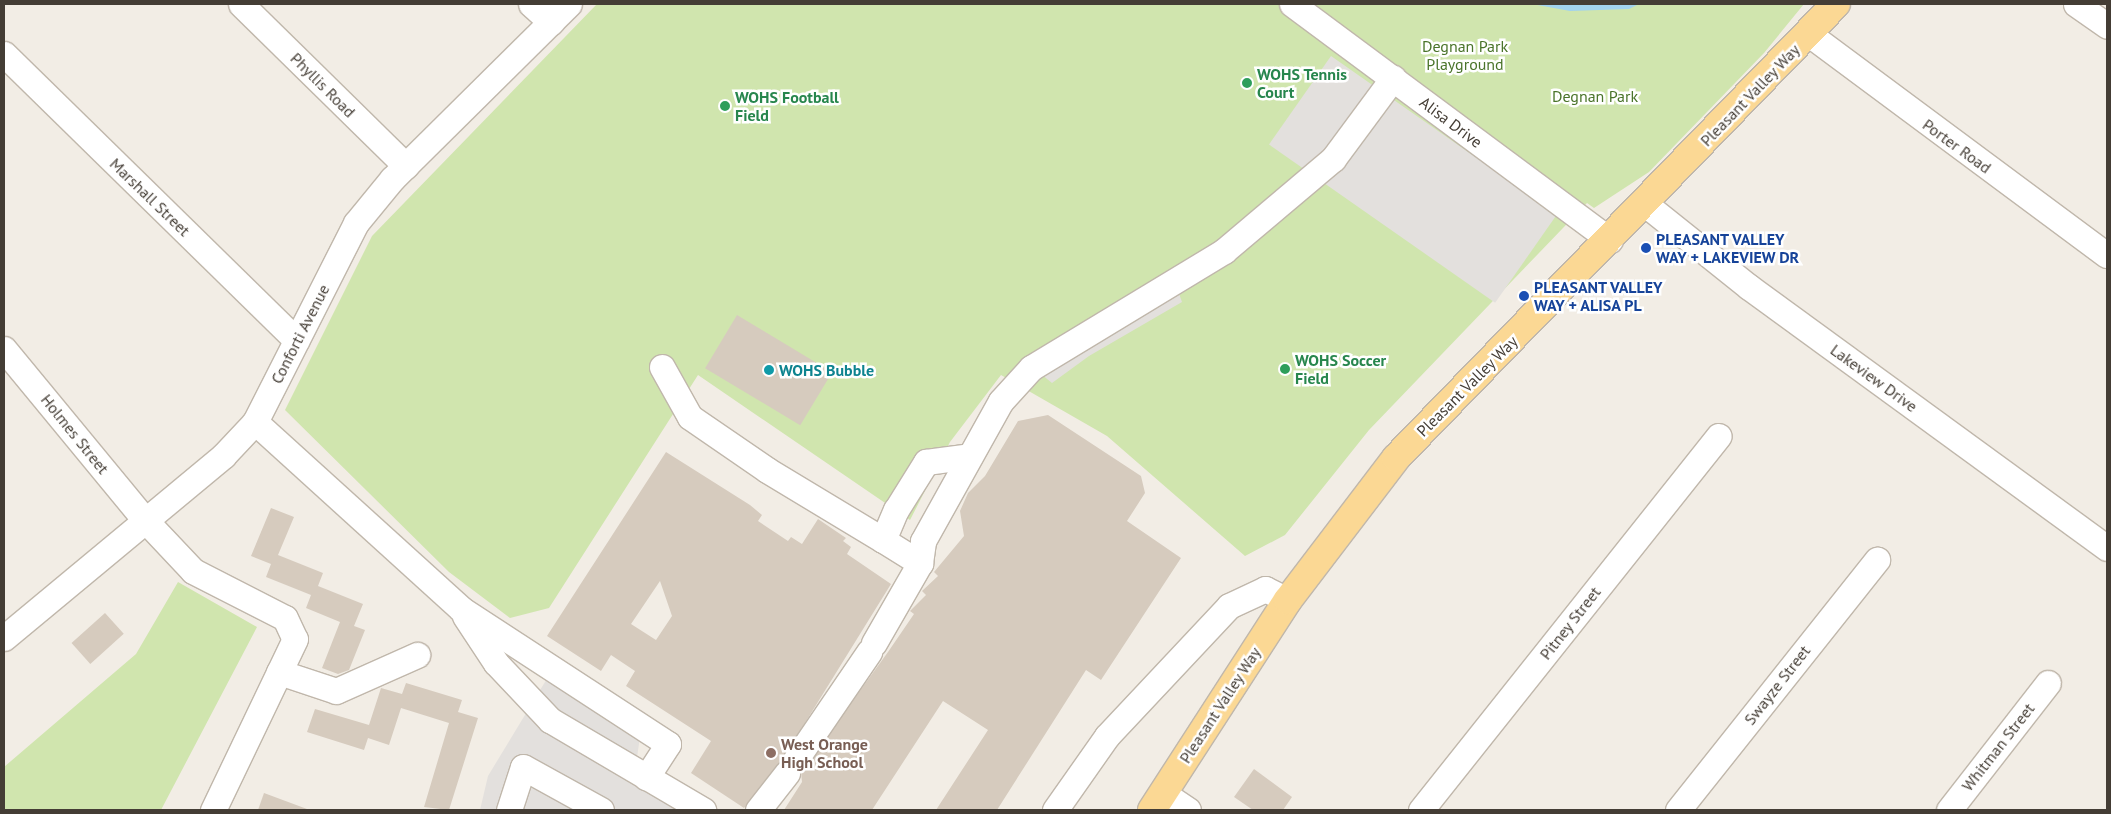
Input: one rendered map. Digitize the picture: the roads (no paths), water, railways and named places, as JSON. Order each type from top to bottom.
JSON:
[{"type":"main road","name":"Pleasant Valley Way","points":[[1158,801],[1288,600],[1396,458],[1610,240],[1836,4]]},
{"type":"street","name":"Phyllis Road","points":[[241,4],[406,166]]},
{"type":"street","points":[[531,4],[550,22]]},
{"type":"street","name":"Conforti Avenue","points":[[4,638],[223,456],[255,422],[356,223],[406,166],[569,4]]},
{"type":"street","name":"Alisa Drive","points":[[1292,4],[1610,240]]},
{"type":"street","points":[[2076,4],[2107,26]]},
{"type":"street","name":"Porter Road","points":[[1809,34],[2107,255]]},
{"type":"street","name":"Marshall Street","points":[[4,54],[296,340]]},
{"type":"street","points":[[758,810],[792,766],[871,647],[920,563],[923,541],[1001,401],[1031,368],[1224,252],[1333,159],[1393,78]]},
{"type":"street","name":"Lakeview Drive","points":[[1644,204],[1749,287],[2107,548]]},
{"type":"street","name":"Holmes Street","points":[[4,349],[145,520],[193,571],[285,618],[295,639],[279,672]]},
{"type":"street","points":[[662,367],[690,416],[767,470],[920,563]]},
{"type":"street","points":[[255,422],[461,609],[668,744],[646,778]]},
{"type":"street","name":"Pitney Street","points":[[1422,810],[1718,436]]},
{"type":"street","points":[[883,540],[896,510],[926,462],[937,457],[970,456]]},
{"type":"street","name":"Swayze Street","points":[[1678,810],[1877,560]]},
{"type":"street","points":[[1055,810],[1107,736],[1229,606],[1265,589],[1288,600]]},
{"type":"street","points":[[461,609],[496,663],[550,720],[703,810]]},
{"type":"street","points":[[217,809],[279,672],[336,691],[416,654]]},
{"type":"street","name":"Whitman Street","points":[[1949,810],[2048,683]]},
{"type":"street","points":[[515,807],[523,767],[601,810]]},
{"type":"street","points":[[1158,801],[1188,810]]},
{"type":"water","points":[[1532,4],[1639,4],[1629,9],[1570,11]]},
{"type":"place","name":"WOHS Tennis Court","points":[[1247,83]]},
{"type":"place","name":"WOHS Football Field","points":[[725,106]]},
{"type":"place","name":"PLEASANT VALLEY WAY + LAKEVIEW DR","points":[[1646,248]]},
{"type":"place","name":"PLEASANT VALLEY WAY + ALISA PL","points":[[1524,296]]},
{"type":"place","name":"WOHS Soccer Field","points":[[1285,369]]},
{"type":"place","name":"WOHS Bubble","points":[[769,370]]},
{"type":"place","name":"West Orange High School","points":[[771,753]]},
{"type":"park label","name":"Degnan Park Playground","points":[[1465,55]]},
{"type":"park label","name":"Degnan Park","points":[[1595,96]]}]
